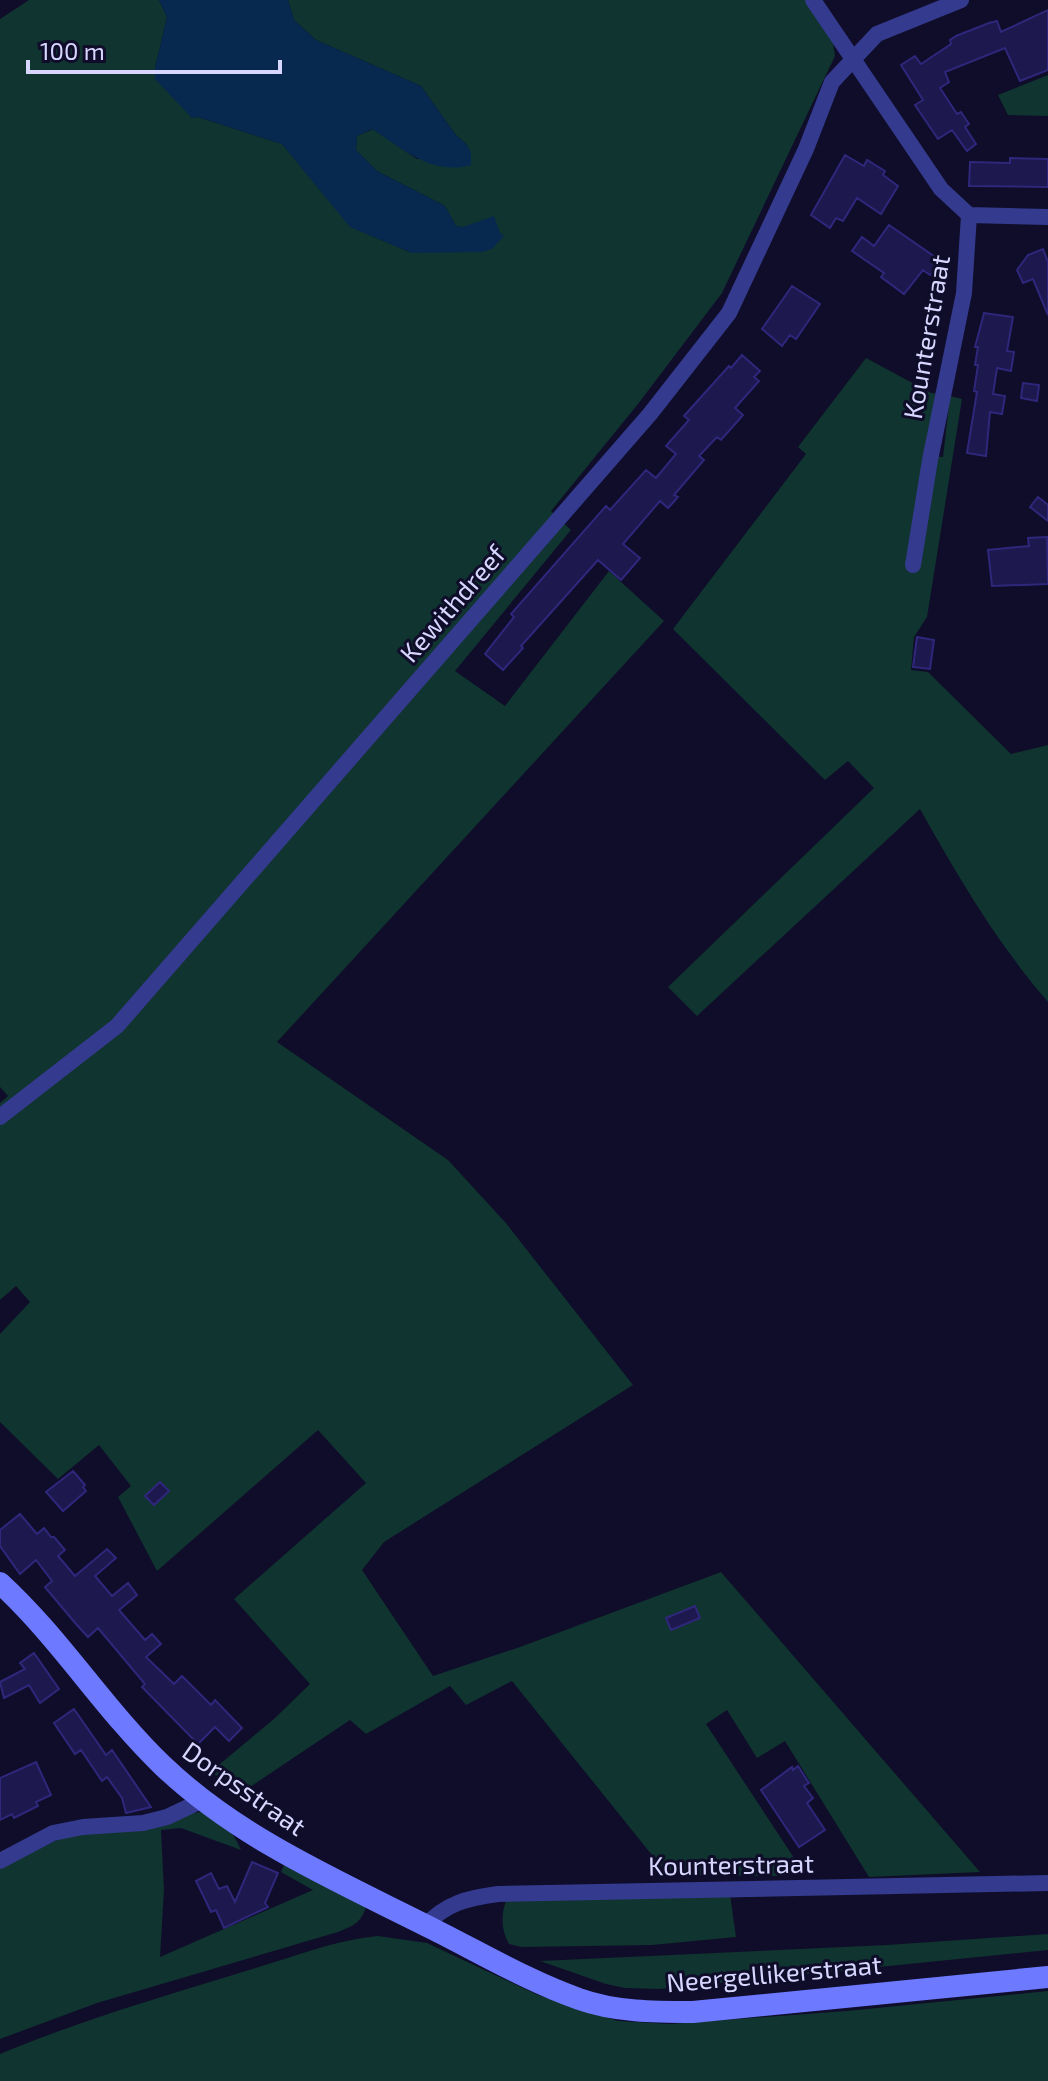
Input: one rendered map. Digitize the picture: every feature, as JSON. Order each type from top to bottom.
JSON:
[{"type":"street","points":[[813,0],[941,189],[969,215],[1048,217]]},
{"type":"street","name":"Kewithdreef","points":[[0,1117],[117,1026],[650,414],[729,313],[806,149],[832,82],[853,57],[877,34],[961,0]]},
{"type":"street","name":"Kounterstraat","points":[[913,565],[930,460],[964,293],[969,215]]},
{"type":"street","name":"Dorpsstraat","points":[[0,1583],[40,1622],[99,1696],[162,1765],[203,1800],[287,1855],[425,1926]]},
{"type":"street","points":[[0,1861],[53,1833],[83,1827],[143,1823],[167,1817],[203,1800]]},
{"type":"street","name":"Kounterstraat","points":[[425,1926],[437,1913],[461,1899],[498,1894],[1048,1883]]},
{"type":"street","name":"Neergellikerstraat","points":[[425,1926],[580,2000],[646,2012],[746,2008],[1048,1977]]},
{"type":"green space","points":[[29,0],[159,0],[167,17],[155,68],[192,118],[198,117],[282,144],[351,227],[412,253],[504,236],[456,226],[445,206],[377,171],[356,150],[357,136],[373,129],[417,159],[467,145],[455,134],[421,86],[316,40],[294,20],[288,0],[805,0],[833,43],[835,56],[722,293],[638,404],[551,511],[571,530],[455,671],[505,706],[609,571],[664,621],[277,1042],[448,1160],[505,1222],[633,1385],[384,1542],[362,1570],[433,1676],[721,1572],[980,1872],[869,1877],[785,1741],[757,1758],[727,1710],[706,1724],[796,1861],[796,1869],[791,1875],[777,1876],[668,1875],[512,1681],[466,1705],[450,1686],[366,1734],[350,1720],[244,1791],[232,1781],[209,1773],[274,1719],[310,1684],[234,1599],[366,1483],[318,1430],[157,1571],[118,1497],[131,1486],[99,1445],[58,1479],[0,1422],[0,1334],[30,1302],[16,1286],[0,1300],[0,1103],[8,1096],[0,1087],[0,19]]},
{"type":"green space","points":[[1048,75],[1048,116],[1008,115],[998,95]]},
{"type":"green space","points":[[866,358],[938,394],[929,456],[943,457],[950,396],[962,399],[927,617],[914,637],[911,670],[928,672],[1011,754],[1048,745],[1048,1002],[979,909],[920,809],[697,1016],[668,987],[874,788],[848,761],[825,780],[673,629],[806,454],[798,447]]},
{"type":"green space","points":[[200,1812],[225,1826],[241,1850],[181,1828],[161,1830],[164,1890],[160,1957],[313,1890],[281,1872],[285,1863],[366,1907],[362,1917],[338,1932],[97,2003],[0,2039],[0,1868],[67,1835]]},
{"type":"green space","points":[[730,1894],[736,1937],[652,1945],[521,1947],[509,1944],[503,1926],[508,1896]]},
{"type":"green space","points":[[1048,1934],[1048,1950],[659,1989],[606,1984],[540,1961],[887,1945]]},
{"type":"green space","points":[[378,1936],[427,1943],[538,1995],[618,2021],[670,2024],[847,2011],[1048,1991],[1048,2081],[0,2081],[0,2054],[61,2030],[313,1950]]},
{"type":"water","points":[[159,0],[288,0],[294,20],[316,40],[421,86],[455,134],[467,145],[471,165],[443,167],[431,164],[372,129],[357,136],[356,150],[377,171],[445,206],[456,226],[463,227],[494,216],[504,236],[492,249],[482,252],[412,253],[350,227],[282,144],[198,117],[192,118],[155,79],[167,17]]},
{"type":"building","points":[[1048,10],[1048,70],[1020,81],[1005,48],[945,72],[949,82],[940,88],[957,114],[961,112],[969,124],[965,127],[976,144],[967,151],[952,130],[938,139],[915,105],[923,100],[901,65],[915,56],[921,64],[951,44],[950,40],[956,36],[989,23],[997,21],[1001,32]]},
{"type":"building","points":[[845,155],[864,166],[867,160],[885,171],[883,175],[898,186],[881,214],[857,198],[843,221],[836,218],[830,228],[811,215]]},
{"type":"building","points":[[1010,158],[1048,159],[1048,187],[969,186],[970,162],[1010,163]]},
{"type":"building","points":[[889,225],[941,261],[930,275],[923,270],[904,294],[881,277],[884,273],[852,251],[862,237],[874,246]]},
{"type":"building","points":[[1043,249],[1048,262],[1048,315],[1033,279],[1023,283],[1017,270],[1028,255]]},
{"type":"building","points":[[792,286],[820,304],[796,339],[790,335],[782,346],[762,329]]},
{"type":"building","points":[[984,313],[1013,317],[1007,351],[1014,352],[1011,371],[997,368],[993,394],[1005,396],[1002,414],[990,412],[986,456],[967,453],[977,392],[974,391],[978,347],[975,347]]},
{"type":"building","points":[[742,355],[760,371],[754,377],[759,381],[735,408],[743,415],[721,440],[717,437],[699,456],[704,460],[674,495],[678,497],[668,508],[660,501],[623,544],[640,558],[621,580],[598,560],[503,670],[485,654],[514,617],[511,614],[606,506],[610,510],[646,470],[656,478],[676,454],[666,446],[689,420],[684,416]]},
{"type":"building","points":[[1023,383],[1039,385],[1037,401],[1021,398]]},
{"type":"building","points":[[1038,497],[1048,505],[1048,521],[1030,507]]},
{"type":"building","points":[[1047,537],[1048,584],[992,586],[988,550],[1029,546],[1028,538]]},
{"type":"building","points":[[917,637],[934,640],[930,669],[913,667]]},
{"type":"building","points":[[73,1471],[85,1485],[86,1491],[63,1511],[46,1492]]},
{"type":"building","points":[[160,1482],[169,1491],[154,1505],[145,1496]]},
{"type":"building","points":[[20,1514],[37,1534],[44,1528],[54,1537],[65,1550],[58,1556],[75,1576],[107,1549],[116,1558],[95,1576],[112,1596],[128,1583],[137,1595],[119,1610],[145,1640],[152,1634],[161,1644],[146,1657],[174,1684],[182,1676],[211,1705],[215,1700],[242,1728],[229,1741],[215,1727],[198,1744],[142,1687],[145,1684],[98,1628],[88,1637],[76,1624],[45,1587],[52,1581],[36,1560],[20,1574],[0,1546],[0,1530]]},
{"type":"building","points":[[695,1606],[700,1618],[671,1630],[666,1618]]},
{"type":"building","points":[[34,1653],[59,1689],[40,1703],[29,1685],[4,1698],[0,1682],[25,1669],[20,1663]]},
{"type":"building","points":[[74,1709],[106,1755],[112,1750],[151,1807],[126,1813],[122,1798],[107,1777],[102,1781],[81,1750],[75,1754],[54,1723]]},
{"type":"building","points":[[36,1762],[51,1795],[36,1802],[38,1806],[14,1818],[12,1814],[0,1820],[0,1778]]},
{"type":"building","points":[[798,1766],[809,1783],[804,1786],[813,1798],[807,1803],[825,1830],[799,1847],[761,1790],[792,1767],[793,1770]]},
{"type":"building","points":[[252,1862],[278,1873],[265,1903],[268,1907],[224,1928],[216,1910],[211,1912],[196,1881],[211,1873],[219,1889],[227,1886],[235,1902]]}]
